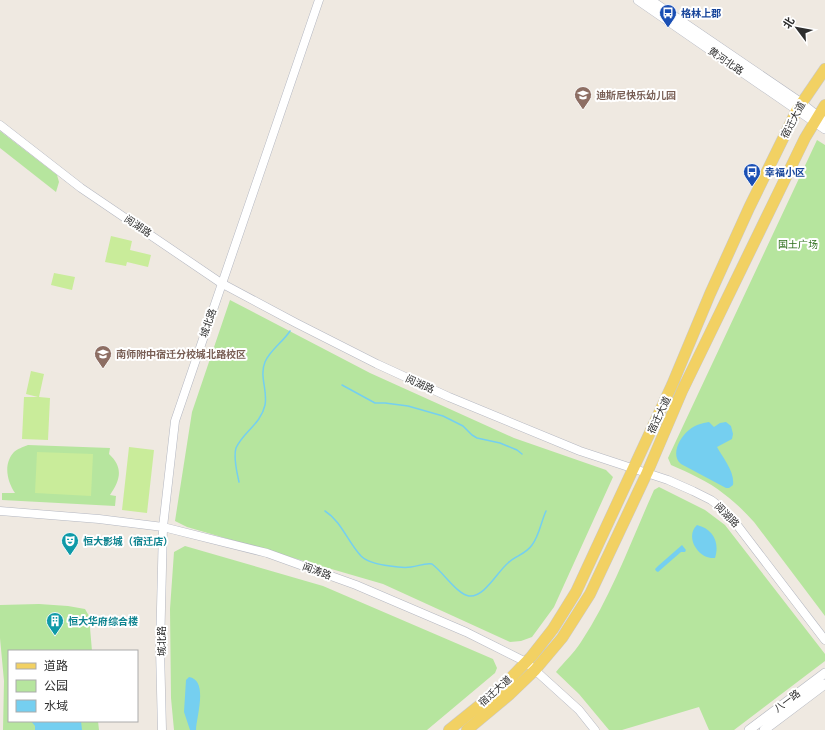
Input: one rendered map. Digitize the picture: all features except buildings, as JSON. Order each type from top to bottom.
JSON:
[{"type":"main road","name":"黄河北路","points":[[638,0],[799,106]]},
{"type":"main road","name":"黄河北路","points":[[650,0],[819,120],[825,130]]},
{"type":"main road","name":"宿迁大道","points":[[449,730],[501,688],[531,657],[553,629],[576,592],[672,385],[742,222],[799,106],[825,69]]},
{"type":"main road","name":"宿迁大道","points":[[467,730],[509,695],[535,670],[562,638],[590,594],[647,473],[682,391],[802,145],[819,120],[825,105]]},
{"type":"main road","name":"八一路","points":[[749,730],[825,673]]},
{"type":"main road","name":"八一路","points":[[764,730],[825,684]]},
{"type":"street","name":"城北路","points":[[162,730],[160,649],[163,527],[175,421],[221,283],[320,0]]},
{"type":"street","name":"阅湖路","points":[[0,125],[81,188],[221,283],[296,323],[377,364],[427,387],[580,451],[668,480],[711,500],[726,512],[762,556],[825,640]]},
{"type":"street","name":"闻涛路","points":[[0,511],[99,519],[163,527],[267,553],[356,585],[466,632],[526,662],[579,710],[595,730]]},
{"type":"green space","points":[[0,131],[57,175],[59,182],[56,192],[0,148]]},
{"type":"green space","name":"国土广场","points":[[817,140],[825,145],[825,616],[754,522],[728,497],[712,485],[671,465],[668,458]]},
{"type":"green space","points":[[111,236],[132,241],[130,250],[151,255],[148,267],[127,262],[126,266],[105,262]]},
{"type":"green space","points":[[54,273],[75,277],[72,290],[51,285]]},
{"type":"green space","points":[[230,300],[370,373],[514,438],[606,470],[613,477],[554,607],[532,637],[521,641],[510,642],[383,584],[187,527],[175,521],[192,412]]},
{"type":"green space","points":[[31,371],[44,374],[39,397],[50,398],[48,440],[22,439],[24,397],[38,397],[26,394]]},
{"type":"green space","points":[[28,445],[110,448],[109,454],[114,459],[119,469],[118,479],[110,495],[116,496],[115,506],[2,500],[2,493],[15,493],[8,478],[8,462],[15,451]]},
{"type":"green space","points":[[129,447],[154,450],[147,513],[122,510]]},
{"type":"green space","points":[[37,452],[93,454],[91,496],[35,493]]},
{"type":"green space","points":[[659,487],[705,510],[725,525],[825,654],[825,661],[734,730],[709,730],[699,707],[622,730],[609,730],[579,694],[556,672],[578,646],[592,624],[612,587],[654,490]]},
{"type":"green space","points":[[185,546],[323,586],[493,659],[497,668],[495,673],[427,730],[174,730],[171,698],[170,609],[174,552]]},
{"type":"green space","points":[[39,604],[85,609],[89,616],[92,650],[8,650],[8,722],[98,722],[99,730],[3,730],[4,681],[0,638],[0,605]]},
{"type":"water","points":[[709,422],[714,427],[720,423],[726,422],[731,426],[733,434],[732,439],[717,447],[732,475],[733,485],[729,488],[726,488],[681,464],[676,456],[676,451],[682,437],[691,428]]},
{"type":"water","points":[[697,525],[703,527],[714,537],[717,547],[715,558],[709,558],[699,552],[695,547],[692,536],[693,530]]},
{"type":"water","points":[[682,545],[686,550],[685,552],[681,552],[658,572],[656,571],[655,569],[658,566]]},
{"type":"water","points":[[189,677],[195,680],[199,685],[200,692],[196,730],[190,730],[184,712],[186,680]]},
{"type":"water","points":[[32,722],[81,722],[82,730],[35,730],[35,726]]},
{"type":"waterway","points":[[239,482],[236,469],[235,452],[239,442],[256,423],[263,412],[266,400],[263,367],[267,358],[290,331]]},
{"type":"waterway","points":[[342,385],[375,403],[408,406],[443,416],[463,426],[477,438],[500,443],[517,450],[522,454]]},
{"type":"waterway","points":[[325,511],[336,521],[356,550],[364,558],[371,562],[398,567],[432,564],[455,587],[469,596],[480,593],[508,563],[530,548],[546,511]]},
{"type":"place","name":"格林上郡","points":[[668,28]]},
{"type":"place","name":"迪斯尼快乐幼儿园","points":[[583,110]]},
{"type":"place","name":"幸福小区","points":[[752,187]]},
{"type":"place","name":"南师附中宿迁分校城北路校区","points":[[103,369]]},
{"type":"place","name":"恒大影城（宿迁店）","points":[[70,556]]},
{"type":"place","name":"恒大华府综合楼","points":[[55,636]]}]
